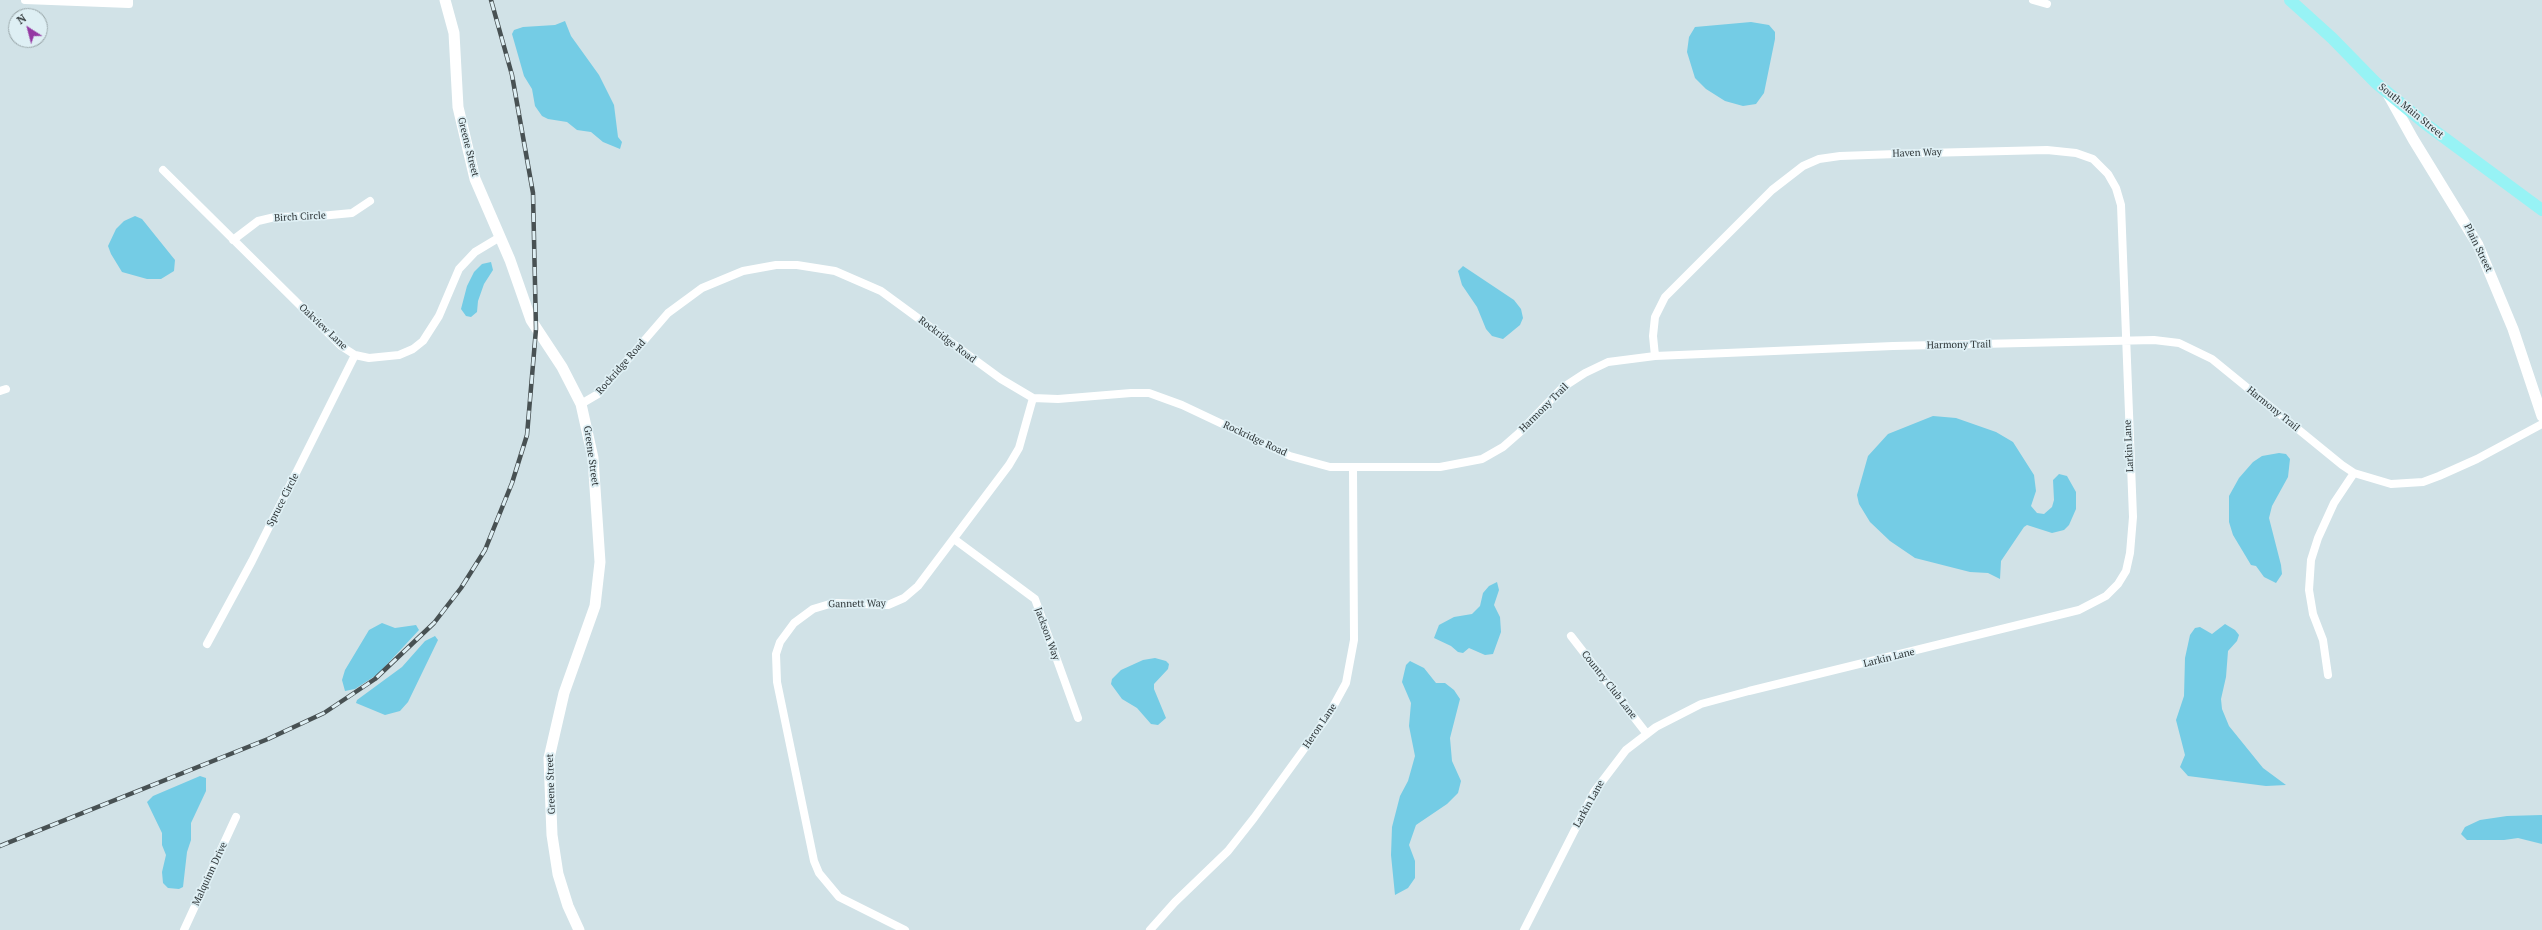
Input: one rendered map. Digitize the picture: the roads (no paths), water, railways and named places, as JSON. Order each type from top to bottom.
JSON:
[{"type":"main road","name":"South Main Street","points":[[2290,0],[2388,93],[2496,178],[2542,210]]},
{"type":"street","points":[[25,0],[129,4],[129,0]]},
{"type":"street","name":"Greene Street","points":[[445,0],[454,33],[457,99],[470,162],[531,320],[562,367],[581,404],[593,458],[600,540],[599,580],[595,606],[564,693],[549,758],[552,835],[558,874],[568,906],[579,930]]},
{"type":"street","points":[[2033,0],[2047,4]]},
{"type":"street","name":"Plain Street","points":[[2388,93],[2412,139],[2478,245],[2513,329],[2542,416]]},
{"type":"street","name":"Haven Way","points":[[1655,356],[1652,336],[1655,317],[1665,297],[1787,177],[1803,166],[1819,159],[1840,156],[1925,153],[2047,150],[2076,153],[2093,159],[2108,174],[2116,188],[2121,205],[2125,341]]},
{"type":"street","name":"Oakview Lane","points":[[163,170],[341,346],[354,355],[369,358],[384,358],[399,355],[418,345],[439,316],[459,269],[475,252],[500,237]]},
{"type":"street","name":"Birch Circle","points":[[233,240],[258,221],[275,217],[320,216],[352,213],[370,201]]},
{"type":"street","name":"Rockridge Road","points":[[581,404],[598,394],[668,313],[702,288],[742,270],[763,266],[797,265],[835,271],[881,291],[1001,379],[1033,398],[1058,400],[1131,393],[1149,393],[1182,405],[1290,456],[1330,467],[1353,468]]},
{"type":"street","name":"Harmony Trail","points":[[1353,468],[1440,467],[1482,459],[1508,442],[1562,388],[1584,373],[1608,362],[1655,356],[1893,346],[2154,340],[2179,343],[2212,359],[2323,450],[2354,473],[2391,484],[2423,482],[2477,459],[2542,424]]},
{"type":"street","name":"Larkin Lane","points":[[1524,930],[1594,792],[1626,750],[1647,734],[1678,714],[1701,704],[2079,610],[2106,596],[2118,584],[2126,571],[2130,553],[2132,517],[2125,341]]},
{"type":"street","name":"Spruce Circle","points":[[207,644],[252,561],[354,355]]},
{"type":"street","name":"Gannett Way","points":[[905,930],[839,897],[819,873],[810,848],[777,682],[776,654],[780,642],[794,623],[813,609],[833,603],[888,605],[904,598],[918,586],[1016,454],[1033,398]]},
{"type":"street","name":"Heron Lane","points":[[1150,930],[1175,902],[1228,851],[1254,818],[1328,716],[1346,683],[1354,640],[1353,468]]},
{"type":"street","points":[[2328,675],[2323,640],[2313,614],[2309,590],[2311,560],[2318,538],[2334,503],[2354,473]]},
{"type":"street","name":"Jackson Way","points":[[954,539],[1034,599],[1078,718]]},
{"type":"street","name":"Country Club Lane","points":[[1571,636],[1647,734]]},
{"type":"street","name":"Malquinn Drive","points":[[184,930],[236,818]]},
{"type":"railway","points":[[0,846],[268,739],[324,713],[375,679],[434,623],[461,588],[485,550],[512,483],[527,435],[536,329],[533,193],[512,75],[491,0]]}]
